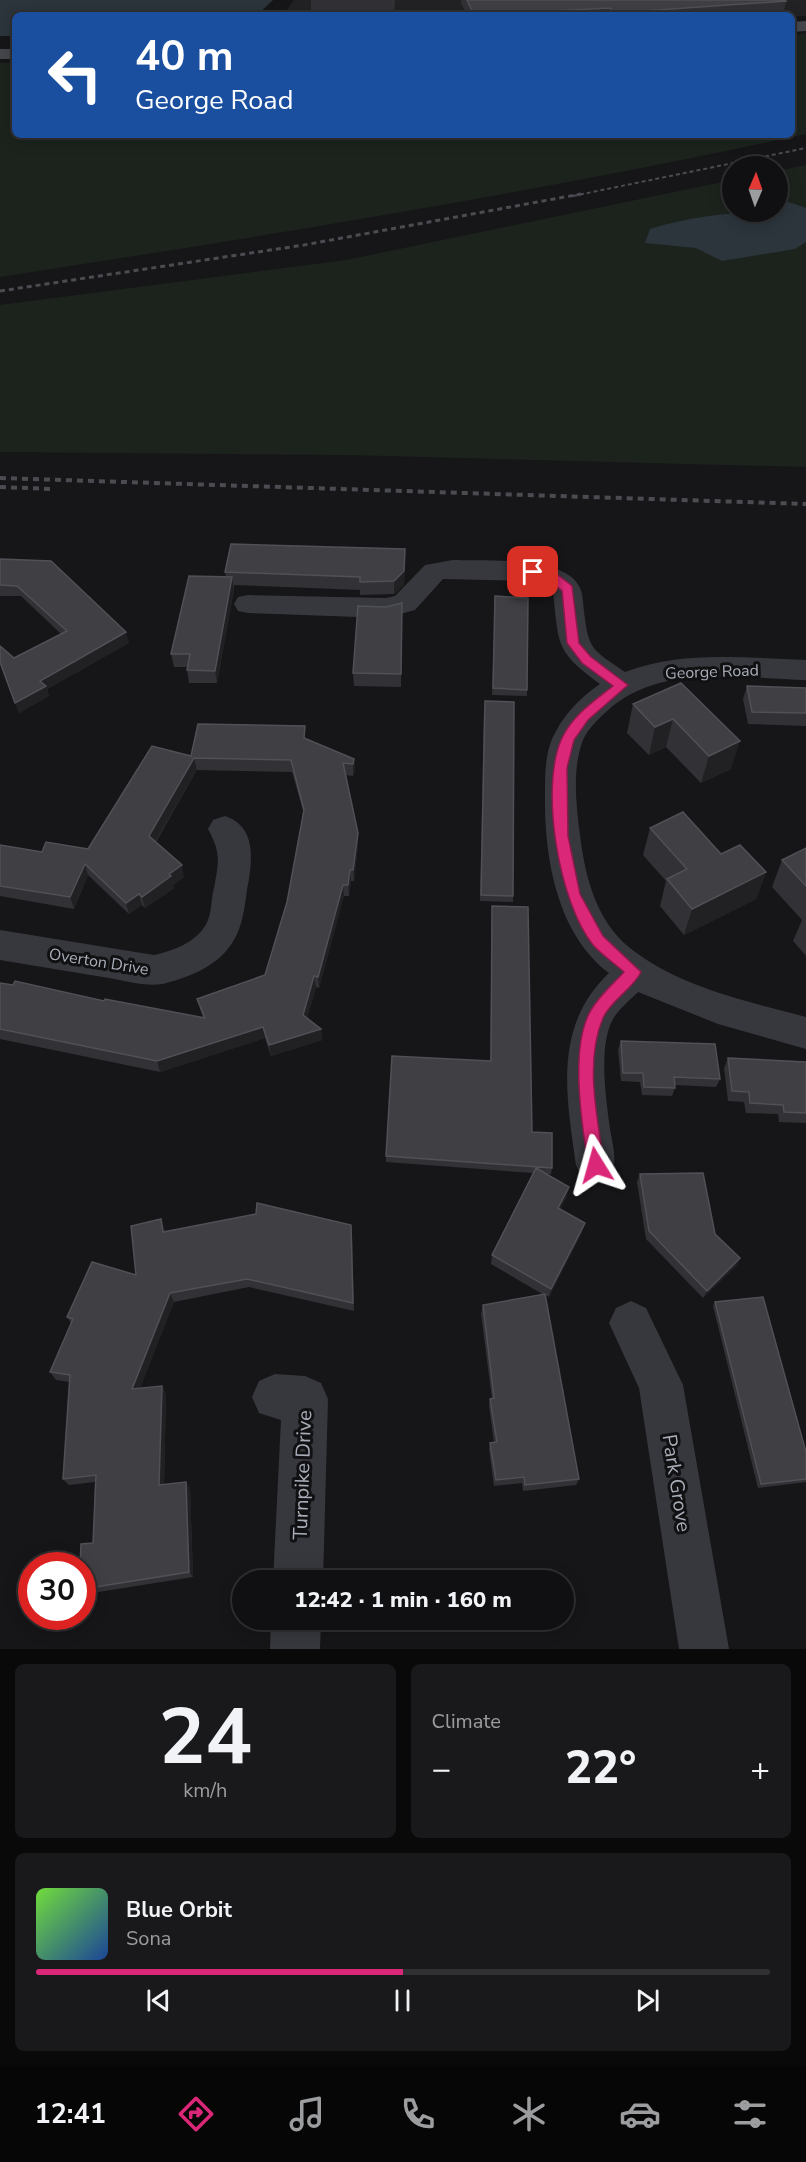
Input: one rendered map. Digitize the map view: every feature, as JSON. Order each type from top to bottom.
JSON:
[{"type":"street","points":[[248,604],[386,608],[405,603],[435,571],[453,569],[533,572],[554,578],[567,589],[573,643],[586,660],[621,685]]},
{"type":"street","name":"George Road","points":[[806,670],[692,669],[647,675],[621,685],[583,717],[567,740],[560,768],[561,836],[573,895],[598,940],[634,972],[669,989],[756,1020],[806,1033]]},
{"type":"street","name":"Overton Drive","points":[[0,945],[154,970],[173,967],[191,959],[222,930],[236,863],[235,843],[225,829]]},
{"type":"street","points":[[596,1165],[586,1095],[588,1048],[597,1014],[634,972]]},
{"type":"street","name":"Park Grove","points":[[631,1323],[661,1385],[704,1649]]},
{"type":"street","name":"Turnpike Drive","points":[[275,1397],[305,1399],[298,1570]]},
{"type":"street","points":[[295,1649],[296,1630]]},
{"type":"shaded area","points":[[0,0],[273,0],[260,12],[12,12],[12,36],[0,36]]},
{"type":"shaded area","points":[[294,0],[806,0],[806,16],[795,16],[795,12],[285,12]]},
{"type":"shaded area","points":[[806,33],[806,134],[795,136],[795,35]]},
{"type":"shaded area","points":[[0,63],[12,63],[12,138],[787,138],[505,194],[0,277]]},
{"type":"shaded area","points":[[806,165],[806,467],[349,455],[0,452],[0,305],[346,260],[722,182],[722,222],[788,222],[788,169]]},
{"type":"shaded area","points":[[788,202],[806,208],[806,242],[795,249],[722,261],[696,248],[645,243],[650,229],[722,215],[722,222],[788,222]]},
{"type":"building","points":[[467,0],[786,1],[628,12],[613,12],[610,8],[473,12]]},
{"type":"building","points":[[231,544],[405,549],[404,571],[394,581],[360,582],[360,577],[225,572]]},
{"type":"building","points":[[0,559],[51,561],[126,632],[40,681],[46,686],[15,703],[0,662],[0,646],[14,658],[67,631],[17,586],[0,585]]},
{"type":"building","points":[[189,576],[232,577],[215,671],[187,670],[190,654],[171,654]]},
{"type":"building","points":[[495,596],[528,598],[527,690],[493,688]]},
{"type":"building","points":[[402,603],[401,674],[353,673],[358,606],[386,607]]},
{"type":"building","points":[[681,683],[740,741],[709,756],[673,719],[655,727],[633,704]]},
{"type":"building","points":[[747,686],[806,688],[806,713],[752,712]]},
{"type":"building","points":[[485,701],[514,702],[513,896],[481,895]]},
{"type":"building","points":[[198,724],[305,726],[304,738],[354,759],[353,764],[343,763],[358,833],[353,870],[350,870],[348,885],[343,885],[318,977],[314,976],[303,1015],[321,1029],[269,1045],[263,1027],[157,1061],[0,1029],[0,983],[13,985],[15,981],[104,1001],[105,999],[205,1018],[197,999],[265,975],[287,902],[304,810],[291,760],[194,758],[149,836],[182,865],[142,897],[139,894],[126,903],[85,864],[70,897],[0,886],[0,845],[42,852],[46,842],[88,849],[152,746],[191,756]]},
{"type":"building","points":[[683,812],[721,854],[740,845],[766,872],[692,909],[667,879],[687,869],[650,828]]},
{"type":"building","points":[[806,848],[806,886],[782,860]]},
{"type":"building","points":[[492,906],[528,907],[532,1132],[552,1133],[552,1168],[386,1156],[392,1056],[491,1061]]},
{"type":"building","points":[[621,1041],[715,1044],[720,1079],[674,1077],[675,1088],[644,1087],[643,1073],[623,1073]]},
{"type":"building","points":[[728,1058],[806,1062],[806,1113],[784,1112],[783,1105],[750,1103],[749,1092],[732,1091]]},
{"type":"building","points":[[536,1168],[569,1187],[558,1208],[585,1223],[551,1289],[492,1255]]},
{"type":"building","points":[[703,1173],[715,1234],[740,1258],[707,1291],[649,1231],[640,1174]]},
{"type":"building","points":[[257,1203],[351,1225],[353,1303],[247,1279],[170,1293],[132,1389],[162,1386],[159,1485],[186,1482],[189,1572],[96,1587],[96,1552],[81,1552],[81,1544],[93,1543],[96,1475],[63,1479],[70,1375],[50,1372],[73,1319],[67,1317],[92,1262],[136,1275],[131,1226],[161,1219],[163,1232],[256,1214]]},
{"type":"building","points":[[545,1294],[579,1479],[525,1485],[524,1477],[496,1480],[490,1443],[497,1442],[490,1399],[494,1398],[483,1305]]},
{"type":"building","points":[[763,1297],[806,1452],[806,1479],[761,1484],[715,1302]]},
{"type":"railway","points":[[573,196],[806,148]]},
{"type":"railway","points":[[0,291],[304,245],[581,194]]},
{"type":"railway","points":[[0,478],[806,504]]},
{"type":"railway","points":[[0,487],[53,489]]},
{"type":"route","points":[[533,572],[554,578],[567,589],[573,643],[586,660],[621,685],[583,717],[573,729],[567,740],[560,768],[561,836],[573,895],[598,940],[634,972],[597,1014],[588,1048],[586,1095],[596,1165]]}]
